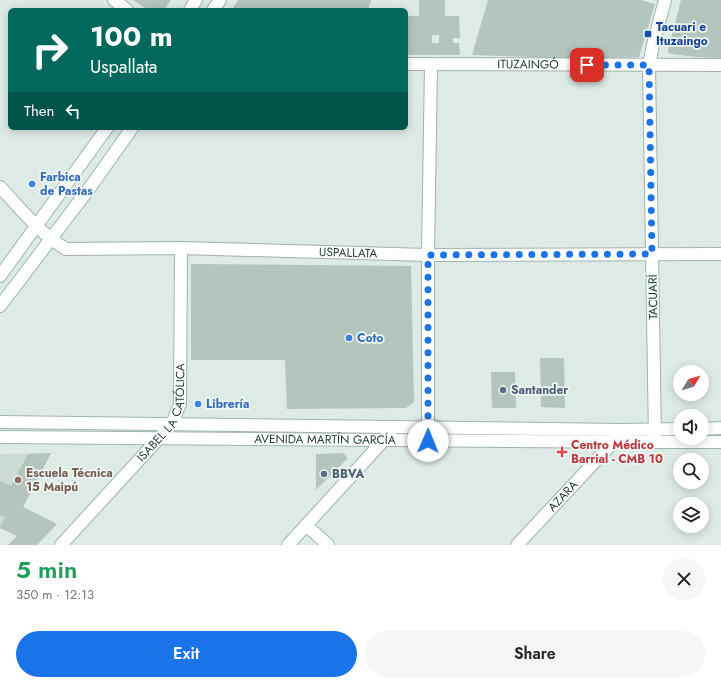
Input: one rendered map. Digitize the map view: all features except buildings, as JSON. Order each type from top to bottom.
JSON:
[{"type":"street","points":[[114,0],[124,8]]},
{"type":"street","name":"TACUARÍ","points":[[654,442],[649,65],[665,0]]},
{"type":"street","name":"ITUZAINGÓ","points":[[408,64],[721,65]]},
{"type":"street","points":[[428,441],[428,255],[431,64]]},
{"type":"street","points":[[0,276],[106,130]]},
{"type":"street","points":[[0,306],[51,240],[131,130]]},
{"type":"street","name":"USPALLATA","points":[[0,187],[36,227],[51,240],[66,249],[181,248],[428,255],[721,254]]},
{"type":"street","name":"ISABEL LA CATÓLICA","points":[[61,545],[172,424],[180,404],[181,248]]},
{"type":"street","name":"AVENIDA MARTÍN GARCÍA","points":[[0,422],[428,428],[673,429]]},
{"type":"street","points":[[288,545],[384,440],[393,427]]},
{"type":"street","points":[[709,429],[721,428]]},
{"type":"street","name":"AZARA","points":[[517,545],[624,430]]},
{"type":"street","name":"AVENIDA MARTÍN GARCÍA","points":[[0,437],[721,442]]},
{"type":"street","points":[[306,526],[328,545]]},
{"type":"shaded area","name":"Escuela Técnica 15 Maipú","points":[[51,453],[23,507],[57,524],[36,545],[0,528],[0,454]]},
{"type":"place","name":"Tacuari e Ituzaingo","points":[[648,34]]},
{"type":"place","name":"Farbica de Pastas","points":[[32,184]]},
{"type":"place","name":"Coto","points":[[349,338]]},
{"type":"place","name":"Santander","points":[[503,390]]},
{"type":"place","name":"Librería","points":[[198,404]]},
{"type":"place","name":"Centro Médico Barrial - CMB 10","points":[[562,452]]},
{"type":"place","name":"BBVA","points":[[324,474]]},
{"type":"place","name":"Escuela Técnica 15 Maipú","points":[[18,480]]},
{"type":"route","points":[[428,441],[428,255],[652,254],[649,65],[587,65]]}]
